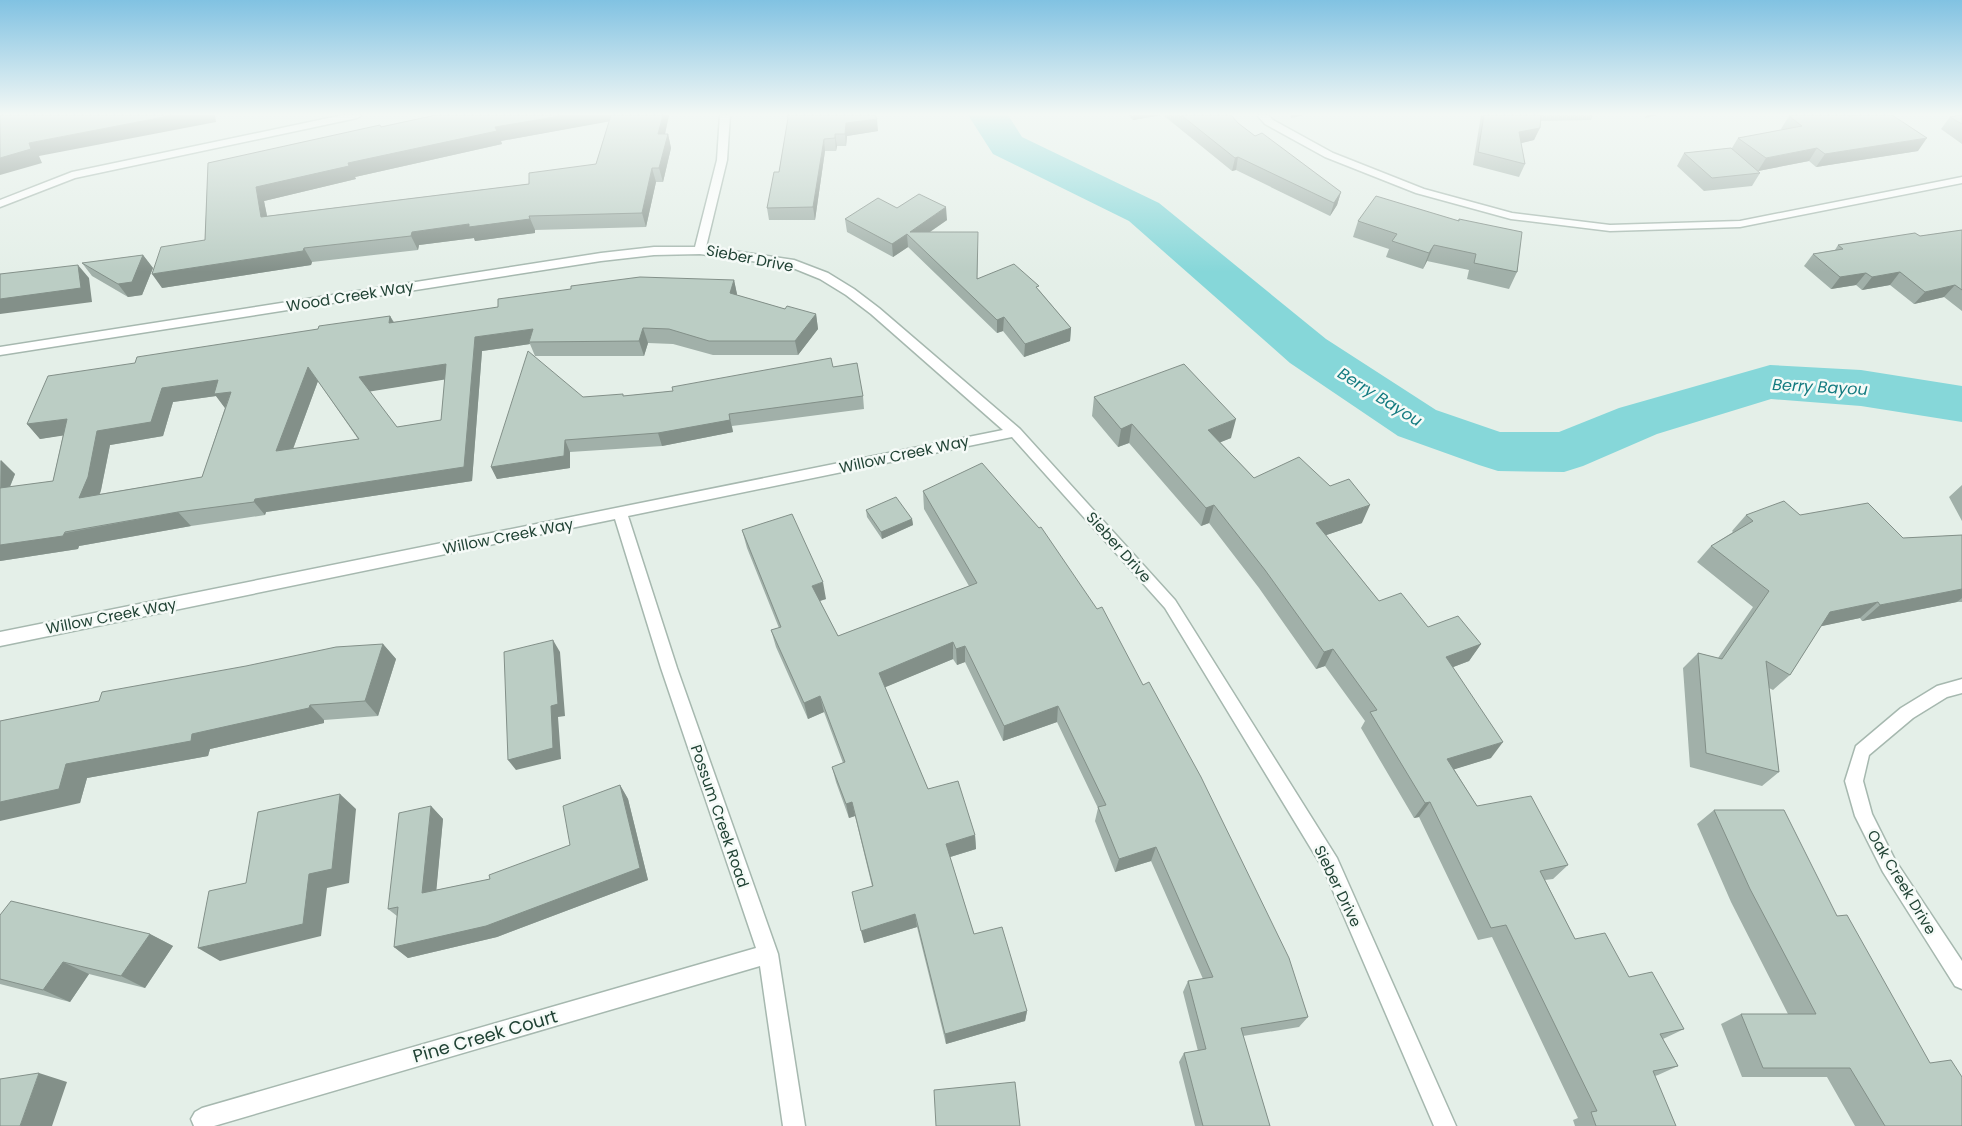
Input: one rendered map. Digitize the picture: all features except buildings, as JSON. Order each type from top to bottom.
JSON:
[{"type":"street","points":[[0,204],[72,176],[111,168]]},
{"type":"street","name":"Sieber Drive","points":[[720,168],[700,250],[790,263],[824,276],[875,310],[1015,432],[1170,604],[1331,864],[1445,1126]]},
{"type":"street","points":[[1361,168],[1420,191],[1511,216],[1610,228],[1740,224],[1962,180]]},
{"type":"street","name":"Wood Creek Way","points":[[0,351],[601,257],[654,251],[700,250]]},
{"type":"street","name":"Willow Creek Way","points":[[0,639],[1015,432]]},
{"type":"street","name":"Possum Creek Road","points":[[620,513],[669,668],[768,954],[794,1126]]},
{"type":"street","name":"Oak Creek Drive","points":[[1962,686],[1943,691],[1907,713],[1862,751],[1854,781],[1864,816],[1889,866],[1962,979]]},
{"type":"street","name":"Pine Creek Court","points":[[202,1119],[768,954]]},
{"type":"waterway","name":"Berry Bayou","points":[[1053,168],[1144,212],[1308,351],[1417,423],[1498,451],[1564,452],[1638,421],[1770,382],[1861,388],[1962,404]]}]
